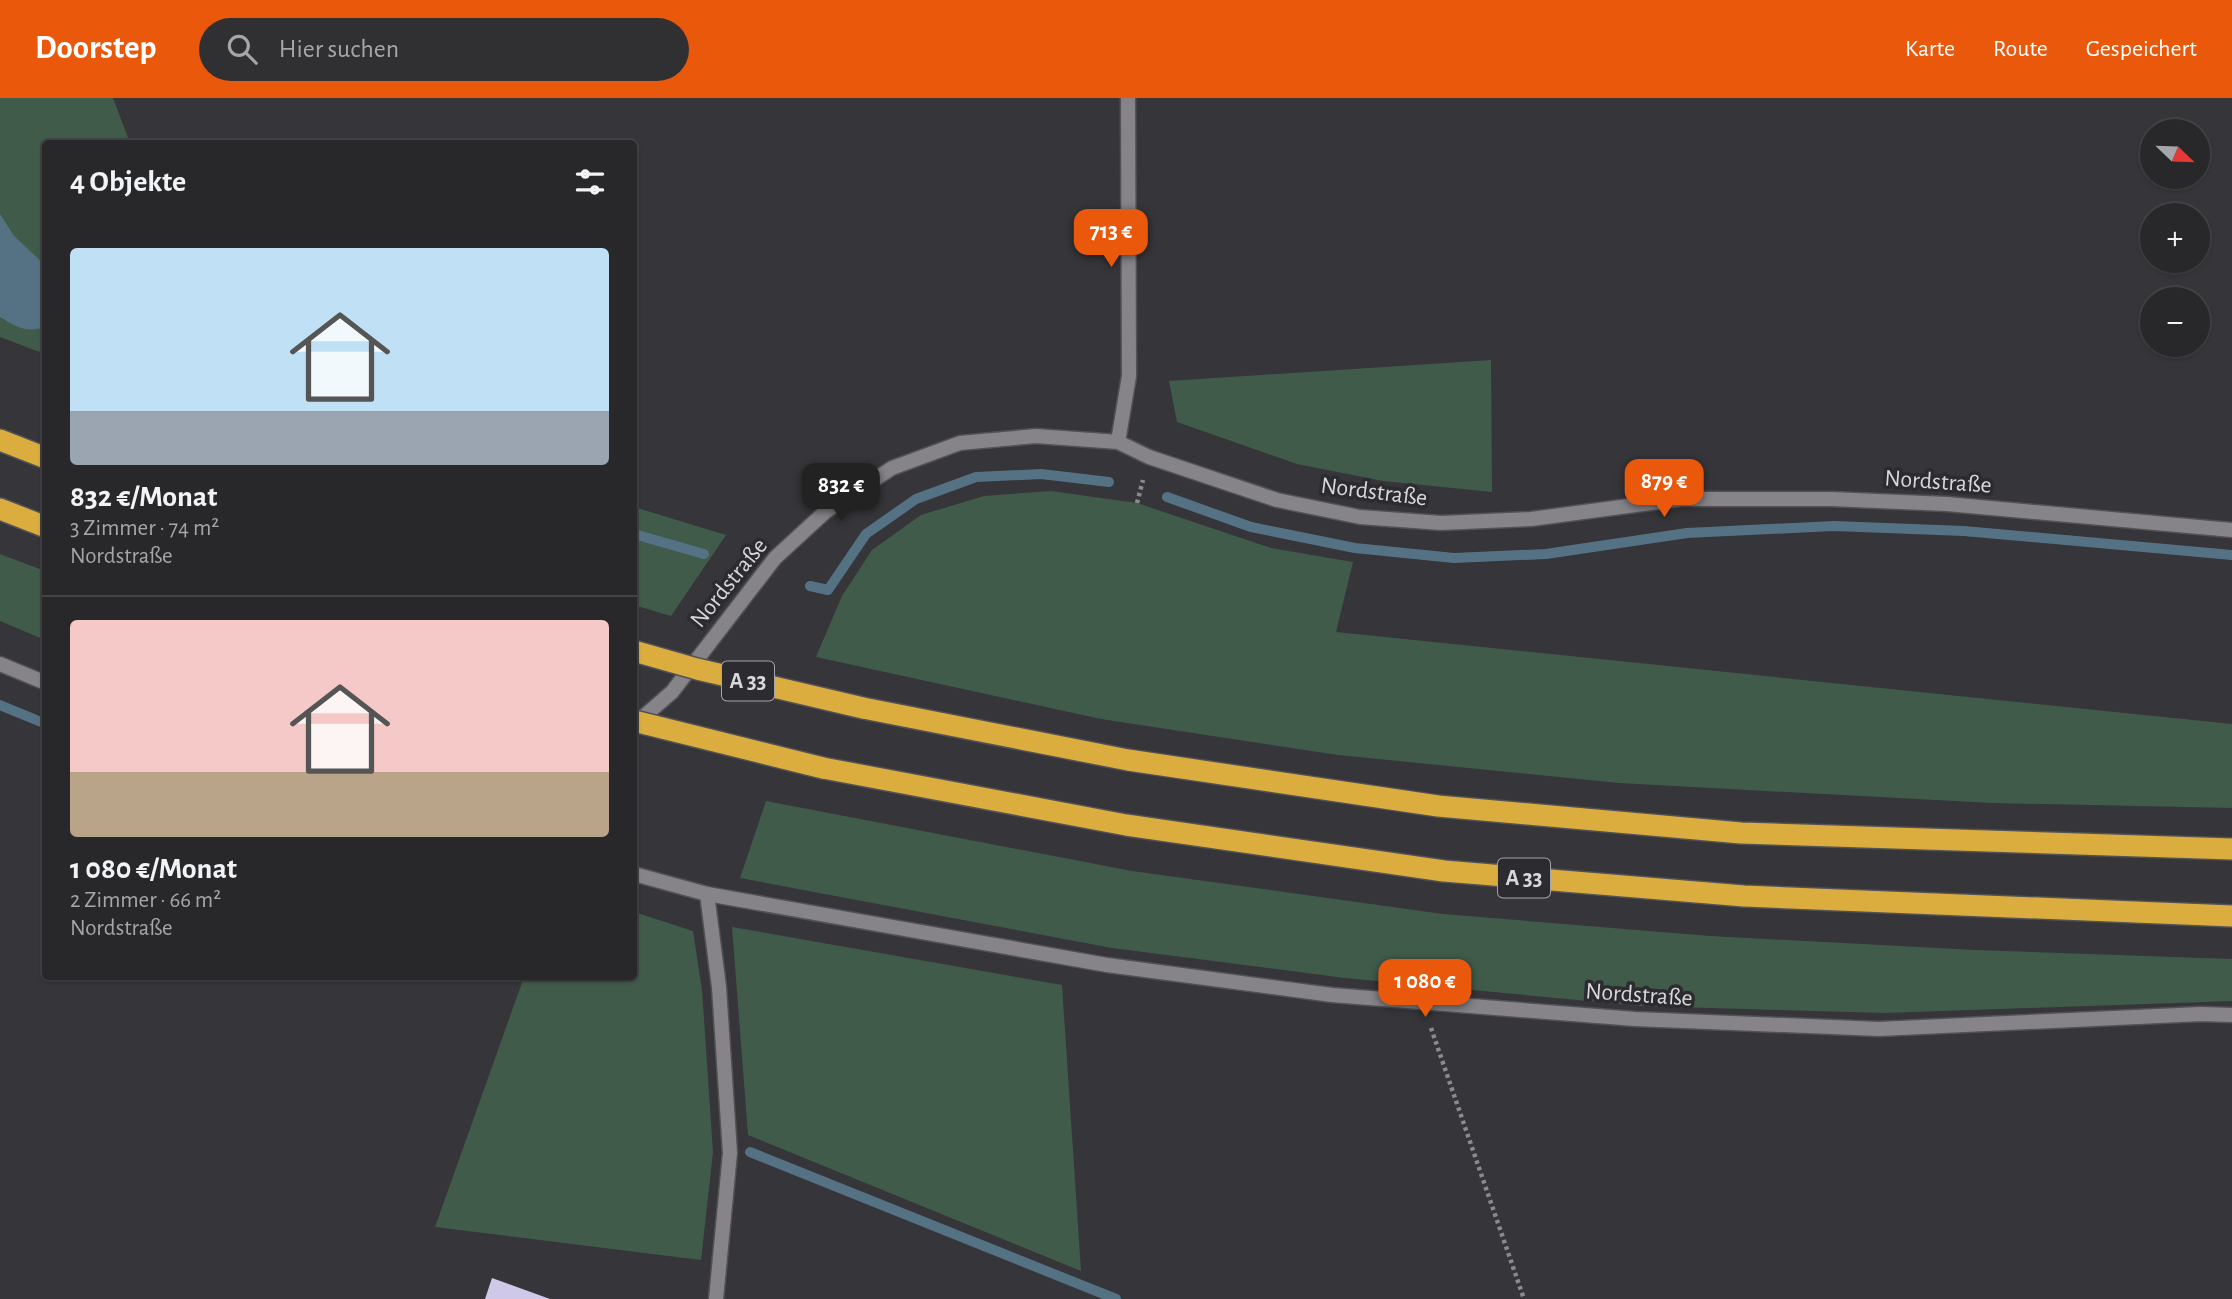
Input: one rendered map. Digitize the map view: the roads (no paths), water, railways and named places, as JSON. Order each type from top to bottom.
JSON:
[{"type":"highway","points":[[0,440],[42,456]]},
{"type":"highway","points":[[0,509],[42,525]]},
{"type":"highway","name":"A 33","points":[[637,652],[696,669],[863,708],[1128,760],[1438,806],[1741,832],[2232,849]]},
{"type":"highway","name":"A 33","points":[[637,724],[823,768],[1126,825],[1444,871],[1744,896],[2232,916]]},
{"type":"street","points":[[1118,442],[1129,376],[1128,98]]},
{"type":"street","name":"Nordstraße","points":[[637,721],[672,692],[775,558],[825,512],[892,468],[960,443],[1036,436],[1118,442],[1149,457],[1277,500],[1360,517],[1441,523],[1531,519],[1681,499],[1831,499],[1947,505],[2232,530]]},
{"type":"street","points":[[0,664],[42,681]]},
{"type":"street","name":"Nordstraße","points":[[637,875],[706,894],[1107,965],[1332,995],[1635,1019],[1879,1029],[2201,1014],[2232,1015]]},
{"type":"street","points":[[706,894],[719,987],[730,1153],[716,1299]]},
{"type":"water","points":[[0,214],[14,236],[42,262],[42,328],[22,328],[0,317]]},
{"type":"waterway","points":[[810,586],[828,590],[866,534],[916,499],[976,477],[1041,474],[1109,482]]},
{"type":"waterway","points":[[1167,497],[1251,527],[1355,548],[1454,558],[1546,554],[1687,533],[1834,526],[1964,531],[2232,555]]},
{"type":"waterway","points":[[637,535],[704,554]]},
{"type":"waterway","points":[[0,705],[42,722]]},
{"type":"waterway","points":[[750,1152],[1116,1299]]}]
